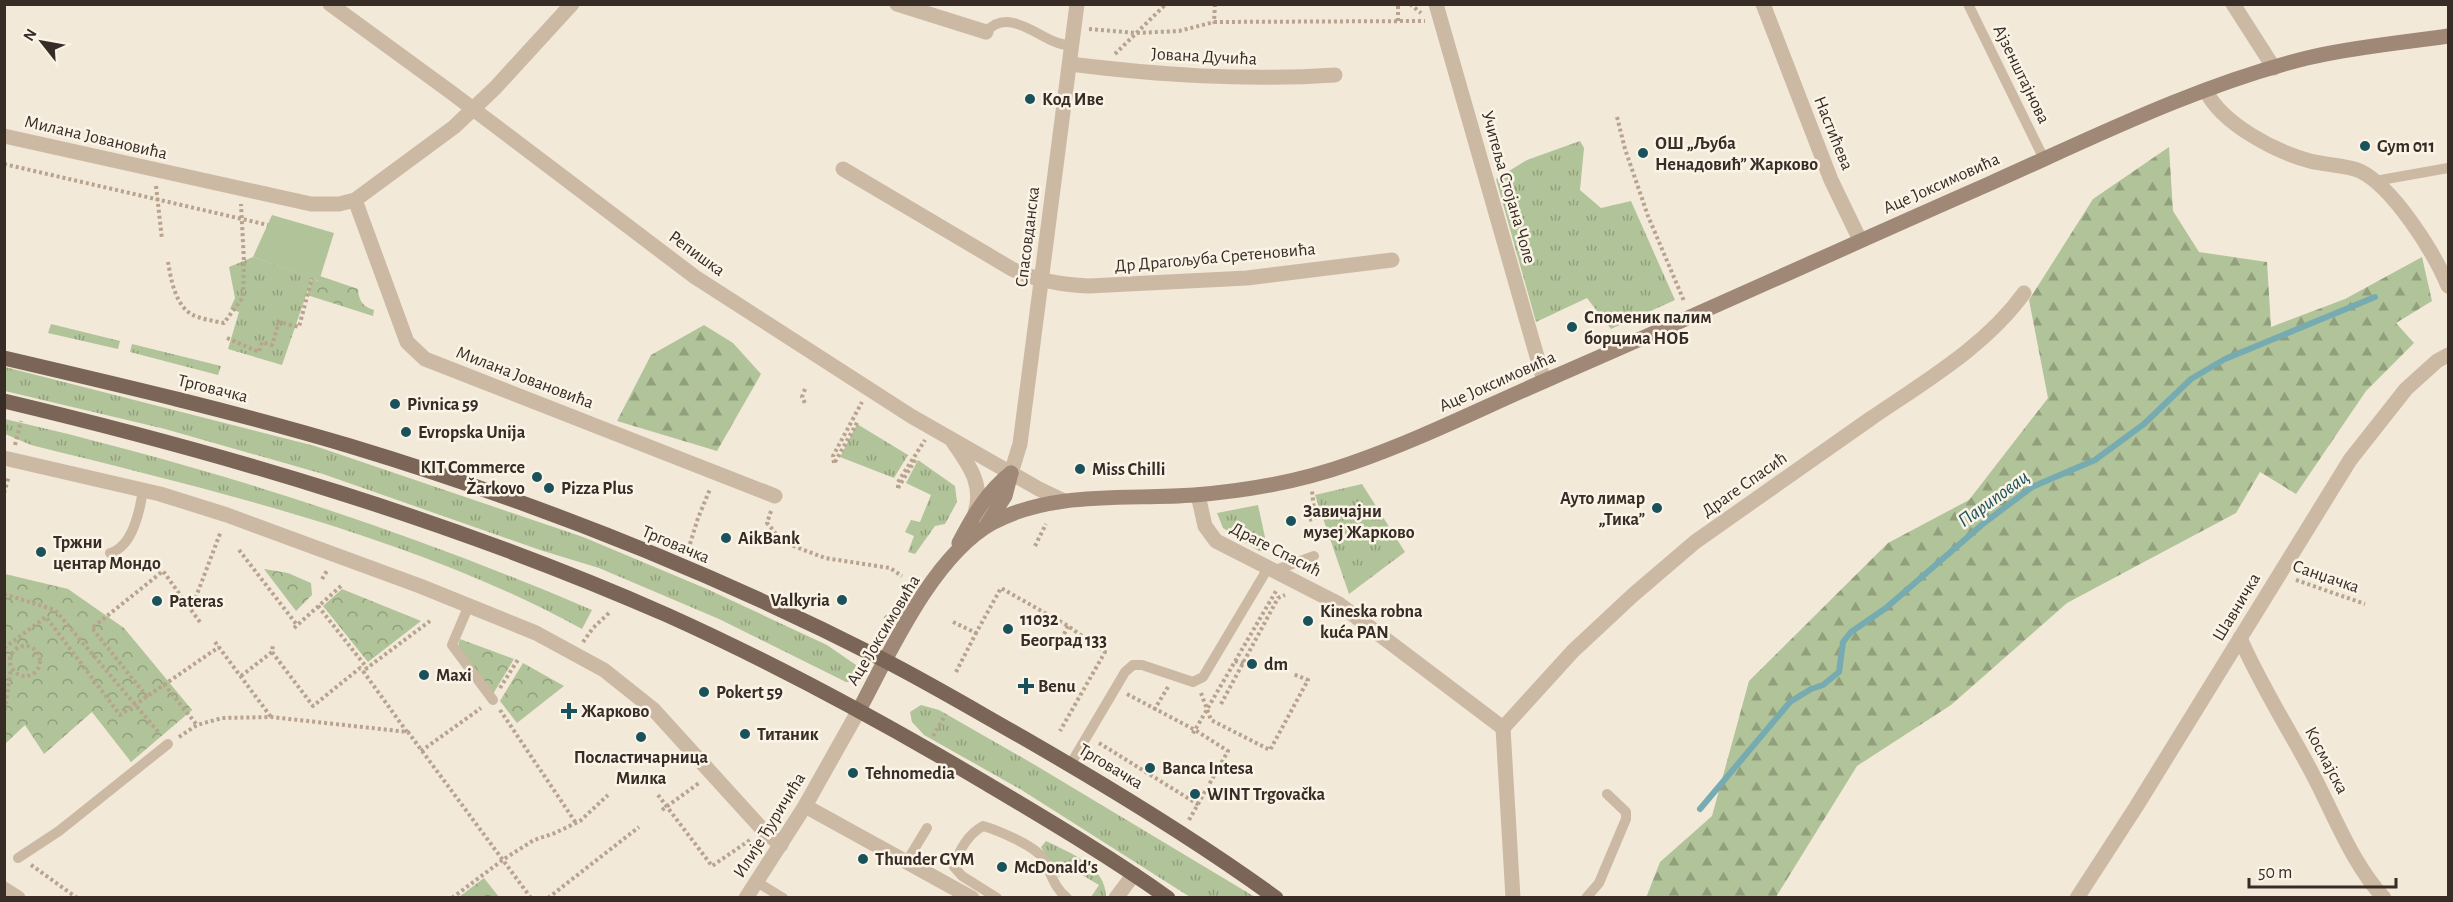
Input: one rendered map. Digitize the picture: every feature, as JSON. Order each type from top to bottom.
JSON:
[{"type":"main road","name":"Аце Јоксимовића","points":[[859,710],[907,620],[952,556],[986,527],[1012,513],[1062,500],[1198,495],[1281,483],[1334,469],[1421,436],[1704,313],[1860,240],[2044,159],[2206,91],[2325,54],[2448,36]]},
{"type":"main road","name":"Трговачка","points":[[4,358],[239,414],[352,446],[478,487],[671,562],[776,608],[885,661],[1070,765],[1172,826],[1276,897]]},
{"type":"main road","points":[[4,401],[273,471],[367,500],[488,542],[668,616],[762,660],[859,710],[1029,808],[1168,897]]},
{"type":"main road","points":[[952,556],[975,513],[995,486],[1011,473]]},
{"type":"main road","points":[[986,527],[1005,496],[1011,473]]},
{"type":"street","name":"Репишка","points":[[330,4],[695,277],[951,440],[1062,500]]},
{"type":"street","name":"Милана Јовановића","points":[[4,136],[311,204],[339,204],[355,200],[474,110],[572,4]]},
{"type":"street","name":"Спасовданска","points":[[1011,473],[1020,444],[1077,4]]},
{"type":"street","name":"Учитеља Стојана Чоле","points":[[1436,4],[1545,381]]},
{"type":"street","name":"Настићева","points":[[1763,4],[1831,180],[1860,240]]},
{"type":"street","points":[[2233,4],[2274,68]]},
{"type":"street","points":[[903,5],[986,32]]},
{"type":"street","name":"Јована Дучића","points":[[1070,64],[1233,78],[1335,75]]},
{"type":"street","points":[[2206,91],[2212,104],[2227,118],[2270,144],[2309,161],[2359,170],[2374,181],[2421,236],[2448,286]]},
{"type":"street","name":"Др Драгољуба Сретеновића","points":[[843,169],[1012,269],[1041,281],[1065,285],[1089,286],[1247,278],[1392,260]]},
{"type":"street","name":"Милана Јовановића","points":[[355,200],[407,342],[425,359],[775,496]]},
{"type":"street","name":"Драге Спасић","points":[[1198,495],[1205,526],[1210,535],[1221,544],[1267,573],[1340,604],[1503,728],[1573,651],[1695,542],[1943,368],[1992,330],[2010,312],[2024,293]]},
{"type":"street","name":"Шавничка","points":[[2077,897],[2350,460],[2379,420],[2419,376],[2448,354]]},
{"type":"street","points":[[951,440],[967,462],[975,479],[979,497],[975,513]]},
{"type":"street","points":[[4,458],[143,490],[227,515],[469,605],[575,653],[604,670],[653,709],[763,830],[781,845]]},
{"type":"street","name":"Космајска","points":[[2240,638],[2261,684],[2307,763],[2361,868],[2384,897]]},
{"type":"street","name":"Илије Ђуричића","points":[[747,897],[805,806],[859,710]]},
{"type":"street","points":[[1503,728],[1513,897]]},
{"type":"street","points":[[805,806],[972,897]]},
{"type":"street","points":[[1116,897],[1134,874]]},
{"type":"street","points":[[4,889],[18,897]]},
{"type":"lane","name":"Ајзенштајнова","points":[[1968,4],[2044,159]]},
{"type":"lane","points":[[986,32],[997,23],[1013,23],[1029,27],[1052,41],[1072,46]]},
{"type":"lane","points":[[2374,181],[2448,168]]},
{"type":"lane","points":[[110,553],[115,551],[130,535],[141,507],[143,490]]},
{"type":"lane","points":[[1070,765],[1125,672],[1133,665],[1142,665],[1197,681],[1203,677],[1267,573],[1314,556]]},
{"type":"lane","points":[[469,605],[452,645],[493,700]]},
{"type":"lane","points":[[18,858],[59,831],[168,744]]},
{"type":"lane","points":[[1586,897],[1599,882],[1626,819],[1626,812],[1607,794]]},
{"type":"lane","points":[[997,897],[962,876],[954,867],[966,841],[974,831],[982,826],[1002,833],[1040,855],[1052,880],[1067,897]]},
{"type":"lane","points":[[907,861],[927,828]]},
{"type":"lane","points":[[757,882],[783,897]]},
{"type":"path","points":[[1098,67],[1166,4]]},
{"type":"path","points":[[1214,22],[1215,4]]},
{"type":"path","points":[[1398,4],[1398,21]]},
{"type":"path","points":[[1088,29],[1136,33],[1179,31],[1214,22],[1441,20]]},
{"type":"path","points":[[1617,117],[1625,149],[1648,216],[1684,301]]},
{"type":"path","points":[[4,164],[268,225]]},
{"type":"path","points":[[154,171],[162,239]]},
{"type":"path","points":[[168,262],[173,286],[179,300],[191,314],[224,323],[243,297],[241,188]]},
{"type":"path","points":[[227,338],[259,352],[262,342],[272,345],[279,322],[299,327],[312,278]]},
{"type":"path","points":[[805,389],[802,397],[805,403]]},
{"type":"path","points":[[16,442],[22,418]]},
{"type":"path","points":[[852,418],[833,456],[834,463],[858,421]]},
{"type":"path","points":[[916,456],[898,488],[898,482],[916,456]]},
{"type":"path","points":[[775,496],[767,523],[783,542],[825,558],[890,568],[902,576]]},
{"type":"path","points":[[1309,520],[1315,518],[1312,496]]},
{"type":"path","points":[[690,544],[705,502]]},
{"type":"path","points":[[191,610],[227,515]]},
{"type":"path","points":[[1035,546],[1046,524]]},
{"type":"path","points":[[239,550],[295,627],[341,586]]},
{"type":"path","points":[[147,697],[92,628],[163,571],[200,622]]},
{"type":"path","points":[[1191,736],[1277,589],[1267,573]]},
{"type":"path","name":"Санџачка","points":[[2278,574],[2365,604]]},
{"type":"path","points":[[956,672],[1001,588],[1068,626],[1105,651],[1060,731]]},
{"type":"path","points":[[4,594],[55,610],[168,744],[197,725],[222,718],[271,717],[408,732]]},
{"type":"path","points":[[1221,704],[1245,664],[1278,598],[1286,594]]},
{"type":"path","points":[[318,606],[365,669],[421,751],[531,897]]},
{"type":"path","points":[[4,648],[55,610]]},
{"type":"path","points":[[575,653],[593,628],[610,612]]},
{"type":"path","points":[[46,617],[120,715],[219,647]]},
{"type":"path","points":[[272,652],[313,706],[360,668],[365,669],[430,621]]},
{"type":"path","points":[[953,622],[978,634]]},
{"type":"path","points":[[1064,634],[1068,626]]},
{"type":"path","points":[[18,638],[23,645]]},
{"type":"path","points":[[215,642],[271,717]]},
{"type":"path","points":[[241,677],[272,652],[273,644]]},
{"type":"path","points":[[4,716],[11,654],[23,645],[32,647],[38,652],[40,660],[33,674],[25,676],[17,674],[11,668]]},
{"type":"path","points":[[421,751],[493,700],[519,658]]},
{"type":"path","points":[[1235,661],[1245,664]]},
{"type":"path","points":[[1197,681],[1211,720],[1270,750],[1308,680],[1293,674]]},
{"type":"path","points":[[1151,709],[1174,676]]},
{"type":"path","points":[[164,684],[197,725]]},
{"type":"path","points":[[1069,688],[1080,694]]},
{"type":"path","points":[[1123,692],[1151,709],[1195,730],[1228,751],[1189,820]]},
{"type":"path","points":[[493,700],[576,823]]},
{"type":"path","points":[[931,739],[946,714]]},
{"type":"path","points":[[1094,747],[1094,739],[1198,805]]},
{"type":"path","points":[[662,810],[699,783],[709,771]]},
{"type":"path","points":[[452,897],[534,840],[576,823],[608,795]]},
{"type":"path","points":[[658,795],[668,805],[712,866],[750,840],[756,840]]},
{"type":"path","points":[[548,897],[639,827]]},
{"type":"path","points":[[18,858],[35,867],[77,897]]},
{"type":"green space","points":[[1580,141],[1584,148],[1580,190],[1601,208],[1631,201],[1675,300],[1611,329],[1587,298],[1536,322],[1496,179],[1527,160]]},
{"type":"green space","points":[[2169,147],[2173,211],[2199,252],[2267,262],[2271,327],[2345,299],[2422,257],[2432,301],[2396,323],[2414,343],[2366,391],[2296,494],[2260,472],[2236,513],[2067,603],[1951,705],[1857,766],[1776,897],[1646,898],[1660,862],[1712,816],[1749,681],[1888,543],[1969,500],[2048,398],[2029,300],[2093,199]]},
{"type":"green space","points":[[272,215],[334,233],[319,281],[253,257]]},
{"type":"green space","points":[[253,257],[312,278],[282,365],[228,349],[239,312],[230,309],[235,298],[229,267]]},
{"type":"green space","points":[[320,276],[358,289],[362,302],[374,310],[373,316],[307,295],[312,278],[318,281]]},
{"type":"green space","points":[[51,324],[120,341],[118,349],[48,333]]},
{"type":"green space","points":[[704,325],[733,343],[761,374],[717,451],[617,421],[651,355]]},
{"type":"green space","points":[[132,344],[221,366],[218,375],[130,352]]},
{"type":"green space","points":[[5,367],[315,446],[583,537],[707,589],[827,645],[856,665],[860,676],[855,682],[846,682],[719,619],[599,568],[540,550],[323,474],[165,429],[5,391]]},
{"type":"green space","points":[[5,419],[155,457],[303,501],[449,552],[592,610],[582,629],[518,597],[383,542],[242,499],[31,445],[5,434]]},
{"type":"green space","points":[[857,424],[908,455],[894,478],[840,457]]},
{"type":"green space","points":[[918,460],[955,486],[957,502],[945,524],[935,526],[915,554],[908,552],[914,536],[905,532],[911,520],[920,522],[931,495],[906,483]]},
{"type":"green space","points":[[1362,484],[1405,552],[1349,594],[1315,495]]},
{"type":"green space","points":[[1258,505],[1268,551],[1259,551],[1223,528],[1217,513]]},
{"type":"green space","points":[[264,569],[288,573],[311,583],[312,595],[296,611]]},
{"type":"green space","points":[[5,574],[68,589],[124,628],[192,710],[131,762],[92,712],[44,754],[25,725],[5,744]]},
{"type":"green space","points":[[342,589],[421,621],[368,662],[323,606]]},
{"type":"green space","points":[[460,639],[514,659],[493,694],[458,646]]},
{"type":"green space","points":[[523,663],[564,686],[517,723],[500,701]]},
{"type":"green space","points":[[921,705],[939,710],[1035,765],[1255,897],[1190,897],[1020,789],[924,735],[912,722],[910,712]]},
{"type":"green space","points":[[1046,841],[1076,856],[1093,869],[1100,877],[1106,897],[1091,897],[1099,885],[1067,866],[1059,877],[1041,847]]},
{"type":"green space","points":[[484,878],[499,897],[459,897]]},
{"type":"waterway","name":"Париповац","points":[[1700,809],[1790,702],[1811,689],[1823,685],[1839,672],[1843,642],[1851,632],[1886,608],[1984,523],[2032,487],[2095,460],[2144,424],[2191,379],[2225,359],[2375,297]]},
{"type":"place","name":"Код Иве","points":[[1030,99]]},
{"type":"place","name":"Gym 011","points":[[2365,146]]},
{"type":"place","name":"ОШ „Љуба Ненадовић” Жарково","points":[[1643,153]]},
{"type":"place","name":"Споменик палим борцима НОБ","points":[[1572,327]]},
{"type":"place","name":"Pivnica 59","points":[[395,404]]},
{"type":"place","name":"Evropska Unija","points":[[406,432]]},
{"type":"place","name":"Miss Chilli","points":[[1080,469]]},
{"type":"place","name":"KIT Commerce Žarkovo","points":[[537,477]]},
{"type":"place","name":"Pizza Plus","points":[[549,488]]},
{"type":"place","name":"Ауто лимар „Тика”","points":[[1657,508]]},
{"type":"place","name":"Завичајни музеј Жарково","points":[[1291,521]]},
{"type":"place","name":"AikBank","points":[[726,538]]},
{"type":"place","name":"Тржни центар Мондо","points":[[41,552]]},
{"type":"place","name":"Valkyria","points":[[842,600]]},
{"type":"place","name":"Pateras","points":[[157,601]]},
{"type":"place","name":"Kineska robna kuća PAN","points":[[1308,621]]},
{"type":"place","name":"11032 Београд 133","points":[[1008,629]]},
{"type":"place","name":"dm","points":[[1252,664]]},
{"type":"place","name":"Maxi","points":[[424,675]]},
{"type":"place","name":"Benu","points":[[1026,686]]},
{"type":"place","name":"Pokert 59","points":[[704,692]]},
{"type":"place","name":"Жарково","points":[[569,711]]},
{"type":"place","name":"Титаник","points":[[745,734]]},
{"type":"place","name":"Посластичарница Милка","points":[[641,737]]},
{"type":"place","name":"Banca Intesa","points":[[1150,768]]},
{"type":"place","name":"Tehnomedia","points":[[853,773]]},
{"type":"place","name":"WINT Trgovačka","points":[[1195,794]]},
{"type":"place","name":"Thunder GYM","points":[[863,859]]},
{"type":"place","name":"McDonald's","points":[[1002,867]]}]
